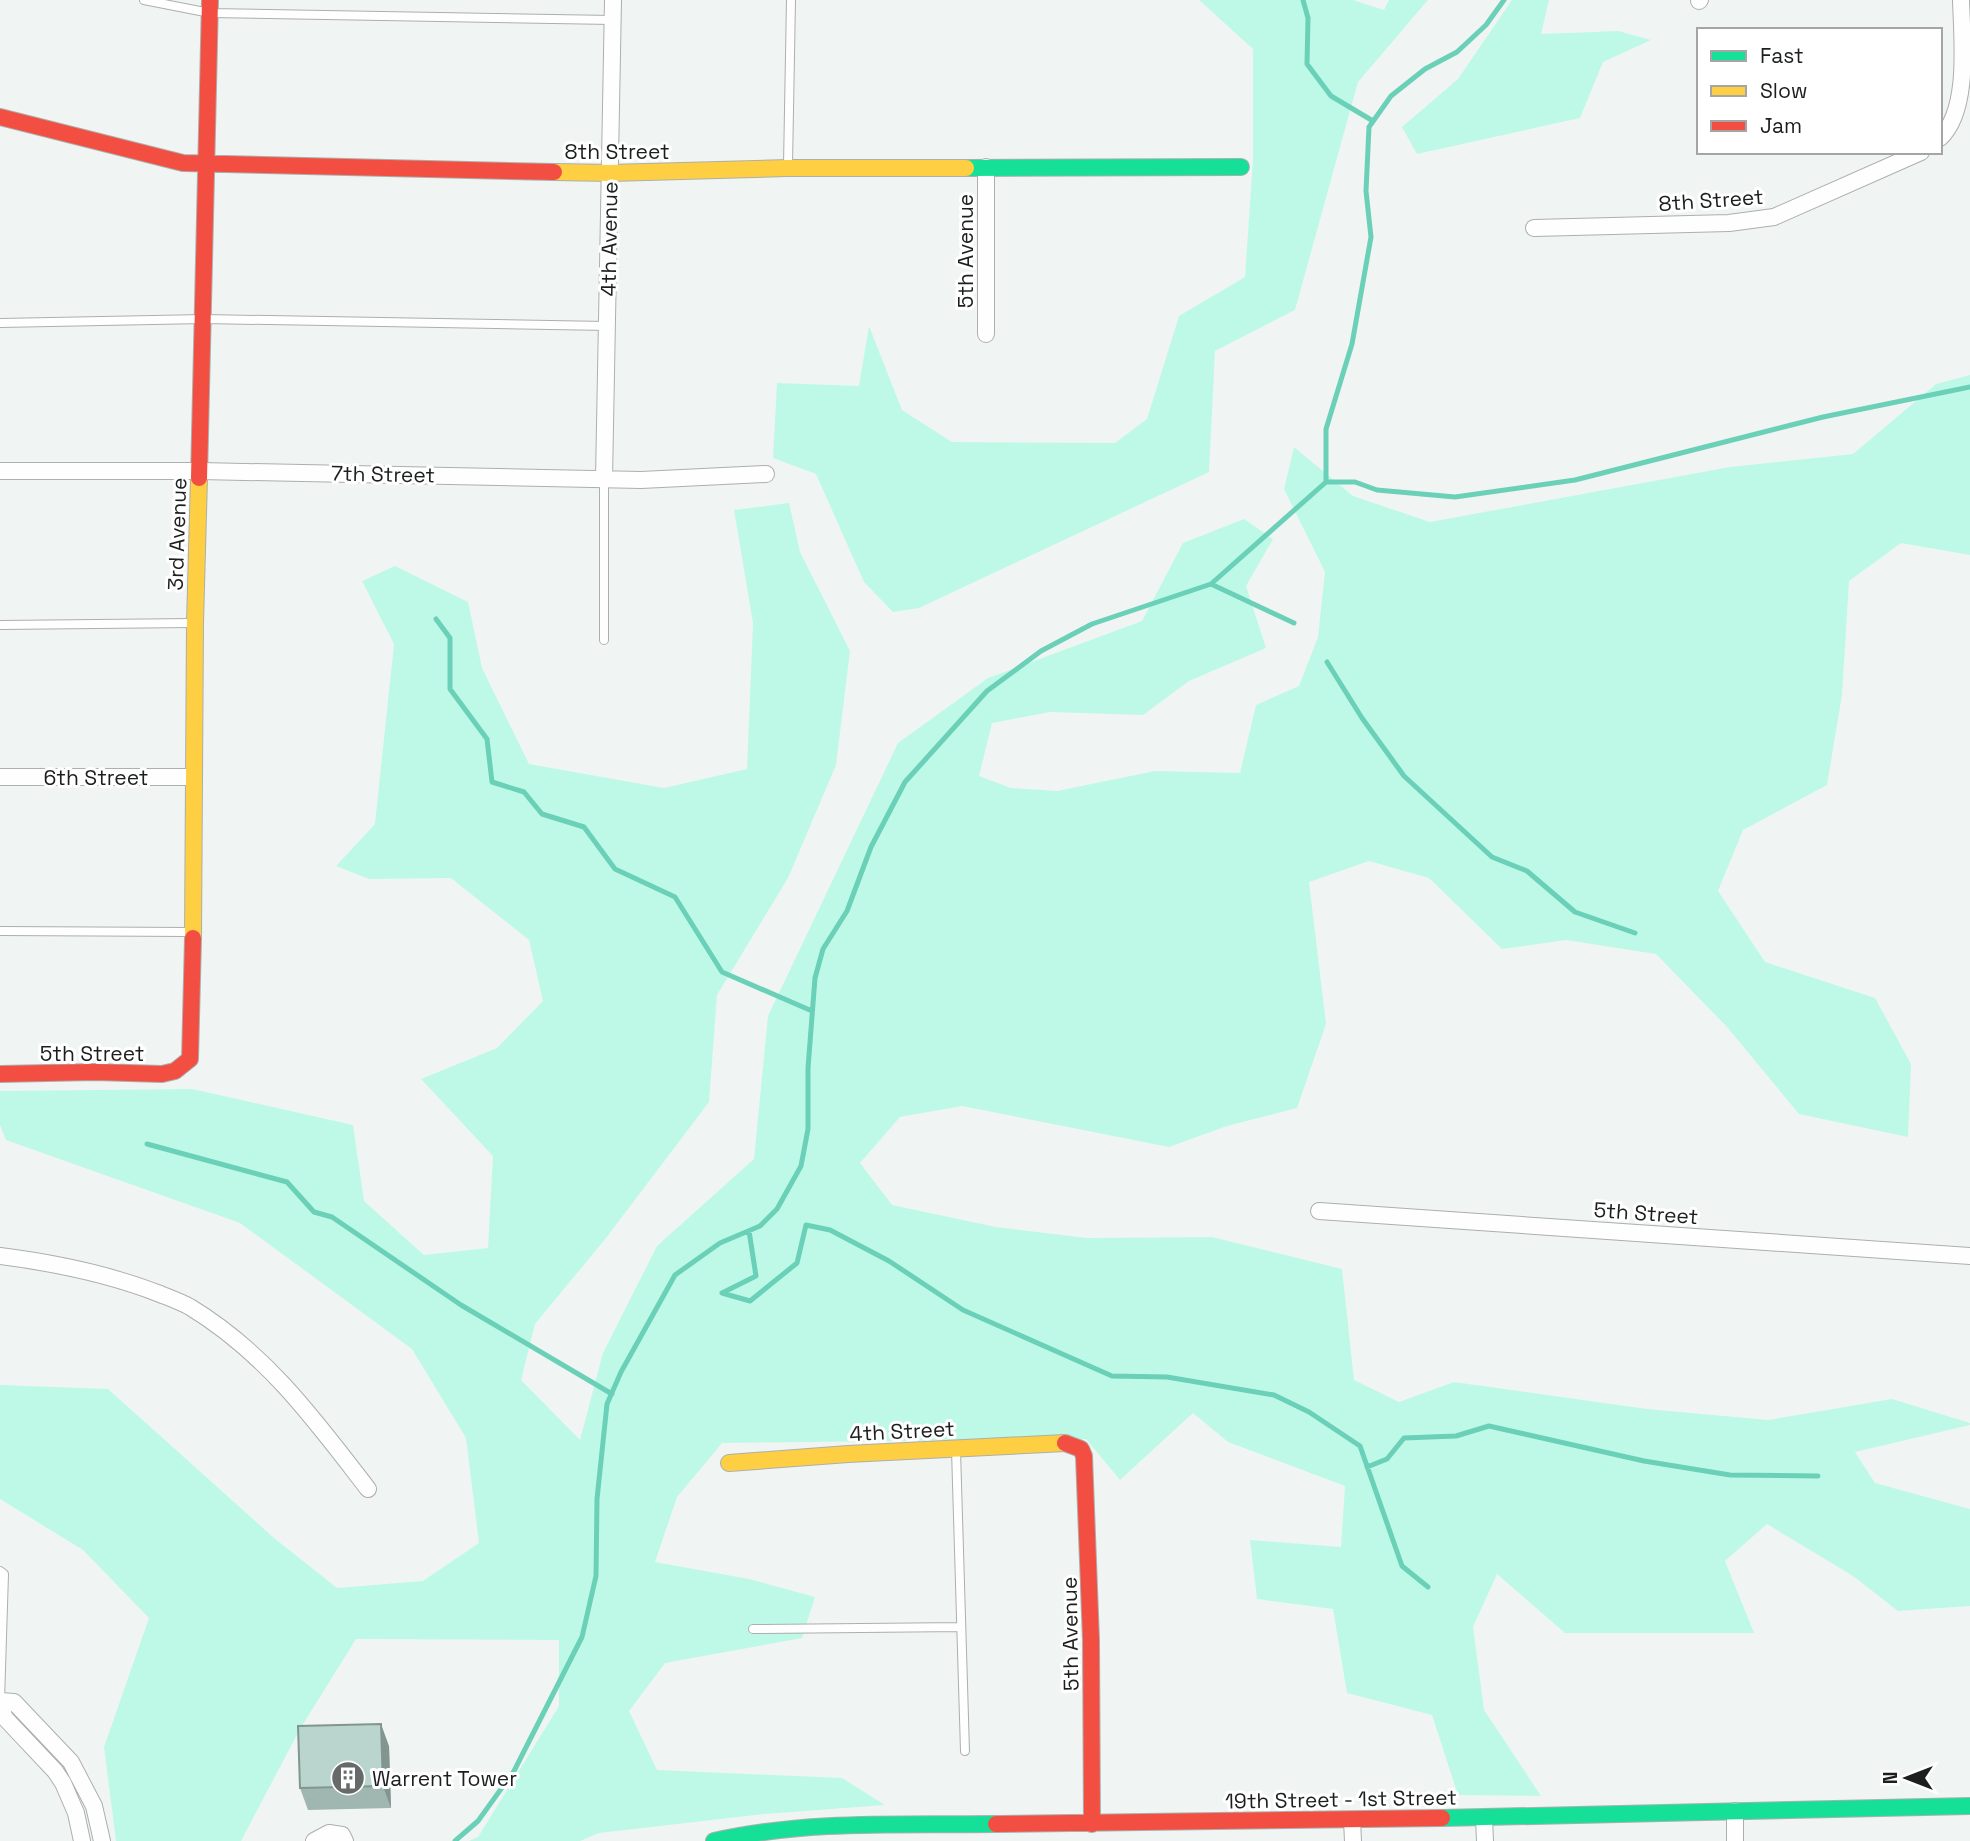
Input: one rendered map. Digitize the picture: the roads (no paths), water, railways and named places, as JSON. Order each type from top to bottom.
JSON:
[{"type":"street","name":"4th Avenue","points":[[604,478],[612,0]]},
{"type":"street","points":[[1944,134],[1957,112],[1961,93],[1961,0]]},
{"type":"street","name":"3rd Avenue","points":[[183,1066],[190,1059],[192,1038],[192,777],[210,6]]},
{"type":"street","name":"8th Street","points":[[0,117],[160,159],[206,164],[610,173],[788,167],[1241,167]]},
{"type":"street","name":"8th Street","points":[[1534,228],[1729,223],[1774,217],[1916,154]]},
{"type":"street","name":"5th Avenue","points":[[986,167],[986,334]]},
{"type":"street","name":"7th Street","points":[[0,471],[200,471],[641,480],[766,474]]},
{"type":"street","name":"6th Street","points":[[0,777],[192,777]]},
{"type":"street","name":"5th Street","points":[[0,1074],[162,1074],[183,1066]]},
{"type":"street","name":"5th Street","points":[[1319,1211],[1970,1256]]},
{"type":"street","points":[[0,1256],[111,1276],[188,1306],[226,1332],[296,1396],[368,1489]]},
{"type":"street","name":"4th Street","points":[[729,1463],[1069,1443],[1076,1446]]},
{"type":"street","name":"5th Avenue","points":[[1076,1446],[1084,1456],[1092,1626],[1092,1824]]},
{"type":"street","points":[[82,1841],[76,1813],[63,1783],[4,1717],[1,1701],[14,1702],[71,1762],[94,1806],[102,1841]]},
{"type":"street","name":"19th Street - 1st Street","points":[[713,1841],[759,1831],[851,1825],[1484,1818],[1970,1806]]},
{"type":"street","points":[[1735,1811],[1735,1841]]},
{"type":"street","points":[[1484,1818],[1485,1841]]},
{"type":"street","points":[[1352,1820],[1353,1841]]},
{"type":"street","points":[[314,1841],[329,1833],[342,1835],[345,1841]]},
{"type":"lane","points":[[144,0],[210,6],[612,20]]},
{"type":"lane","points":[[788,167],[791,0]]},
{"type":"lane","points":[[0,323],[204,319],[607,326]]},
{"type":"lane","points":[[604,478],[604,640]]},
{"type":"lane","points":[[0,625],[195,623]]},
{"type":"lane","points":[[0,931],[192,932]]},
{"type":"lane","points":[[956,1449],[965,1751]]},
{"type":"lane","points":[[0,1571],[4,1574],[1,1701]]},
{"type":"lane","points":[[753,1629],[961,1627]]},
{"type":"waterway","points":[[1303,0],[1308,18],[1307,64],[1331,96],[1373,121]]},
{"type":"waterway","points":[[1326,482],[1326,429],[1352,344],[1371,237],[1366,191],[1369,127],[1391,96],[1425,69],[1457,52],[1486,25],[1504,0]]},
{"type":"waterway","points":[[455,1841],[478,1821],[514,1771],[582,1637],[596,1576],[597,1499],[607,1404],[621,1372],[675,1275],[720,1243],[760,1226],[777,1209],[801,1166],[808,1129],[808,1068],[815,978],[823,949],[847,911],[871,847],[905,782],[987,691],[1041,651],[1092,624],[1211,584],[1326,482],[1355,482],[1377,490],[1455,497],[1575,480],[1823,417],[1970,387]]},
{"type":"waterway","points":[[1211,584],[1294,623]]},
{"type":"waterway","points":[[436,619],[450,638],[450,689],[487,739],[492,782],[524,792],[542,814],[584,827],[615,869],[675,897],[722,972],[812,1011]]},
{"type":"waterway","points":[[1327,662],[1362,718],[1404,776],[1492,857],[1527,871],[1575,912],[1635,933]]},
{"type":"waterway","points":[[147,1144],[287,1182],[314,1212],[332,1217],[461,1305],[612,1394]]},
{"type":"waterway","points":[[749,1231],[756,1276],[722,1293],[750,1301],[797,1263],[806,1225],[830,1230],[889,1261],[963,1310],[1112,1376],[1167,1377],[1274,1395],[1309,1412],[1360,1446],[1402,1566],[1428,1587]]},
{"type":"waterway","points":[[1367,1467],[1387,1459],[1404,1438],[1456,1436],[1489,1426],[1644,1461],[1730,1475],[1818,1476]]},
{"type":"place","name":"Warrent Tower","points":[[348,1778]]}]
